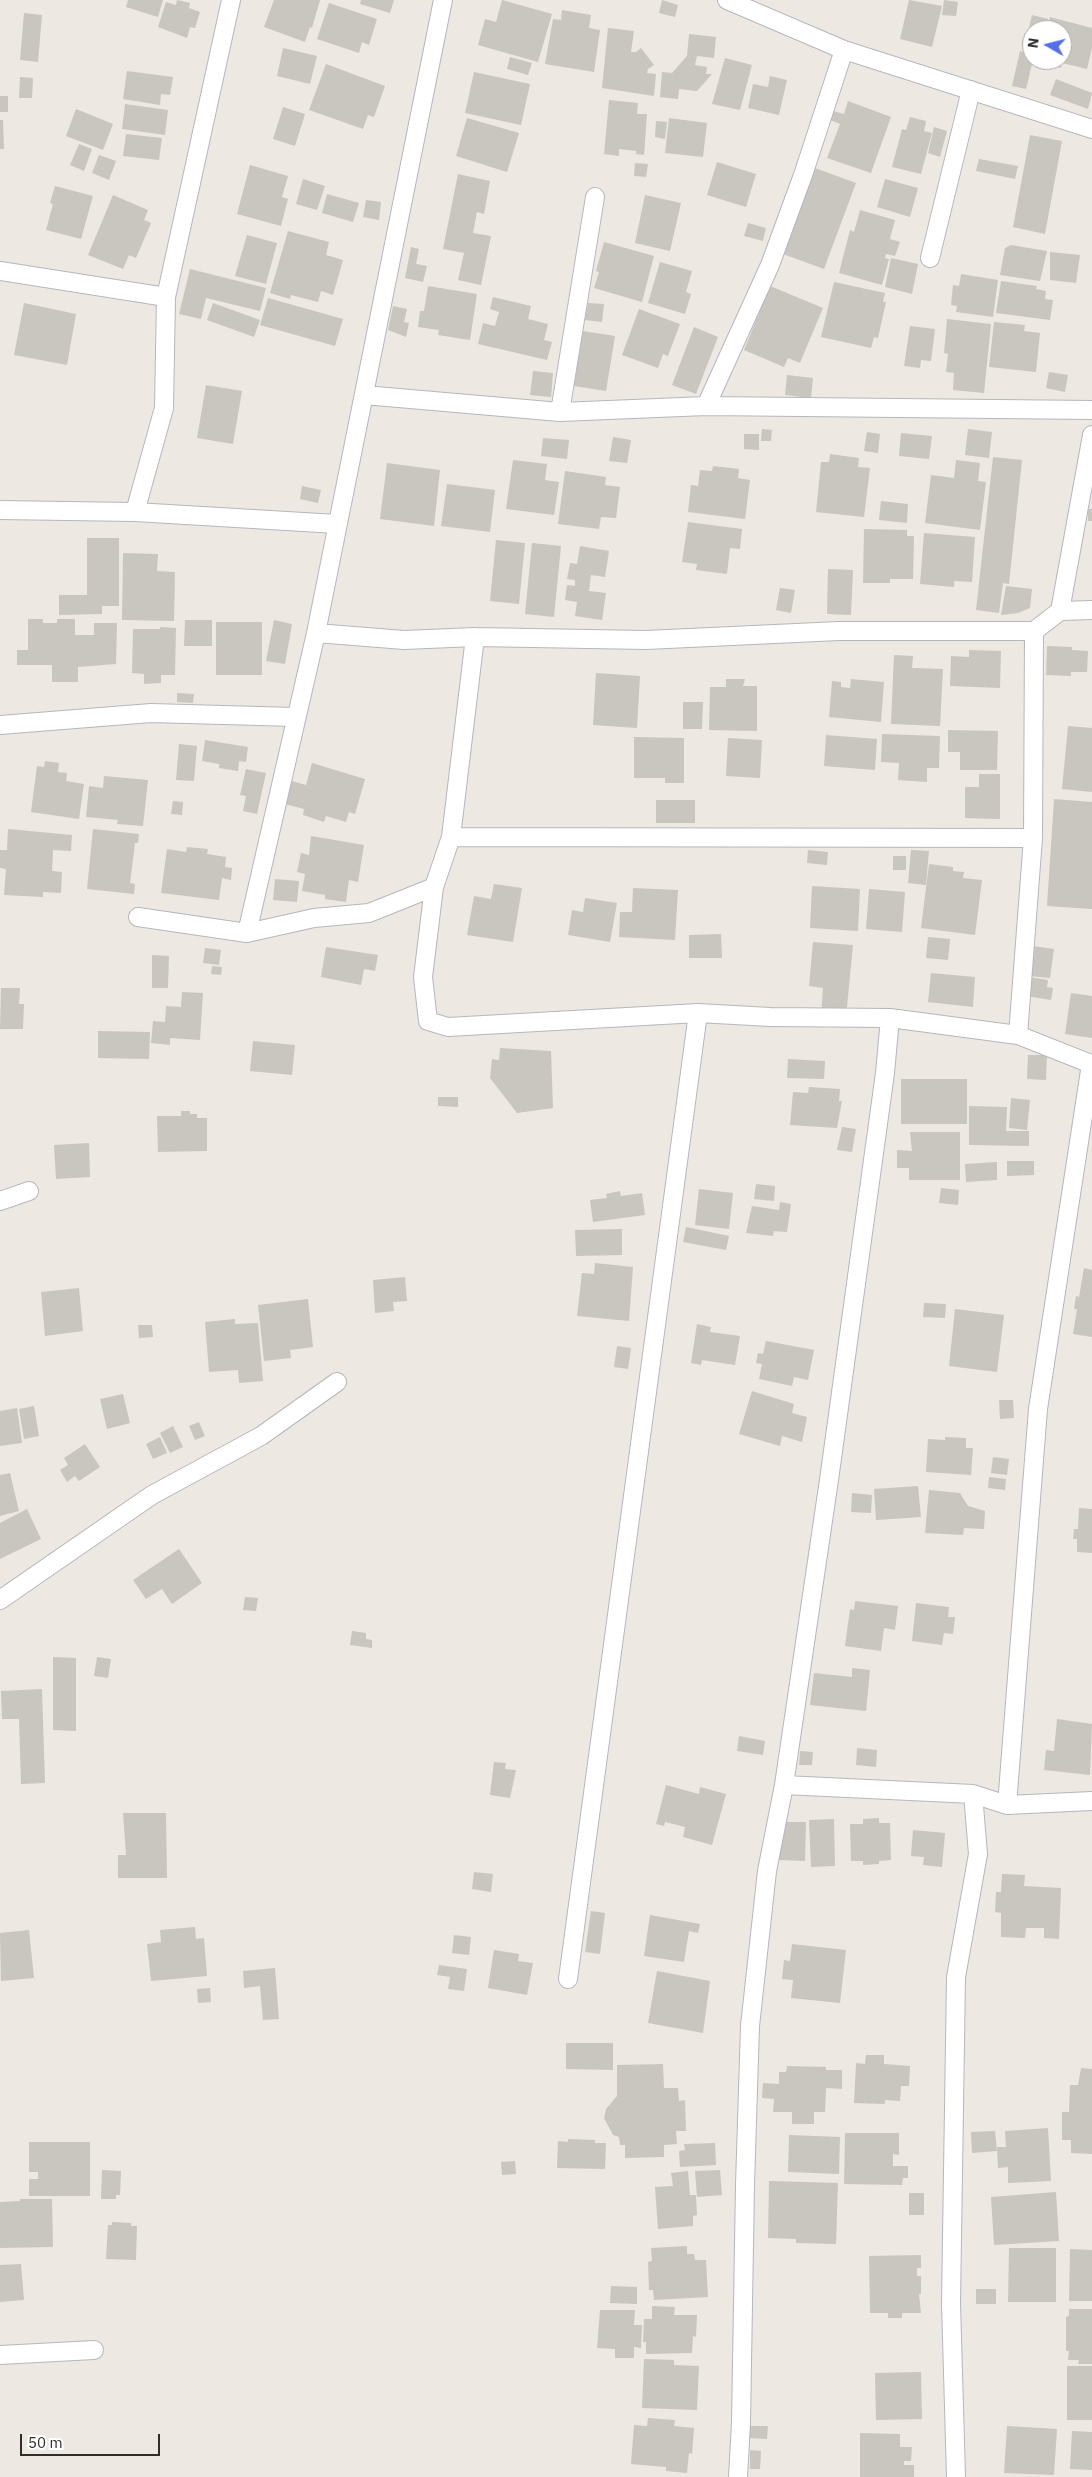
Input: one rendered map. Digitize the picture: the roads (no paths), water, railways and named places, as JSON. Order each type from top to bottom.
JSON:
[{"type":"street","points":[[135,512],[164,408],[166,297],[231,0]]},
{"type":"street","points":[[247,933],[295,717],[316,633],[443,0]]},
{"type":"street","points":[[727,0],[844,50],[1092,129]]},
{"type":"street","points":[[706,406],[770,265],[803,175],[844,50]]},
{"type":"street","points":[[930,258],[971,90]]},
{"type":"street","points":[[560,412],[594,197]]},
{"type":"street","points":[[0,271],[166,297]]},
{"type":"street","points":[[364,395],[560,412],[706,406],[1092,410]]},
{"type":"street","points":[[1060,611],[1092,435]]},
{"type":"street","points":[[0,510],[135,512],[337,524]]},
{"type":"street","points":[[316,633],[404,640],[474,637],[646,640],[839,631],[1034,631],[1060,611],[1092,610]]},
{"type":"street","points":[[1018,1035],[1033,838],[1034,631]]},
{"type":"street","points":[[474,637],[450,837],[434,887],[423,977],[428,1021],[448,1027],[698,1013],[770,1017],[890,1018],[1018,1035],[1091,1064],[1038,1409],[1007,1805]]},
{"type":"street","points":[[0,725],[151,713],[295,717]]},
{"type":"street","points":[[450,837],[1033,838]]},
{"type":"street","points":[[138,917],[247,933],[314,918],[370,913],[434,887]]},
{"type":"street","points":[[568,1979],[698,1013]]},
{"type":"street","points":[[738,2477],[741,2422],[750,2026],[767,1871],[784,1785],[839,1410],[885,1074],[890,1018]]},
{"type":"street","points":[[0,1201],[29,1191]]},
{"type":"street","points":[[0,1600],[152,1495],[261,1436],[337,1382]]},
{"type":"street","points":[[784,1785],[973,1794],[1007,1805],[1092,1801]]},
{"type":"street","points":[[956,2477],[951,2303],[956,1977],[978,1854],[973,1794]]},
{"type":"street","points":[[0,2355],[94,2350]]}]
